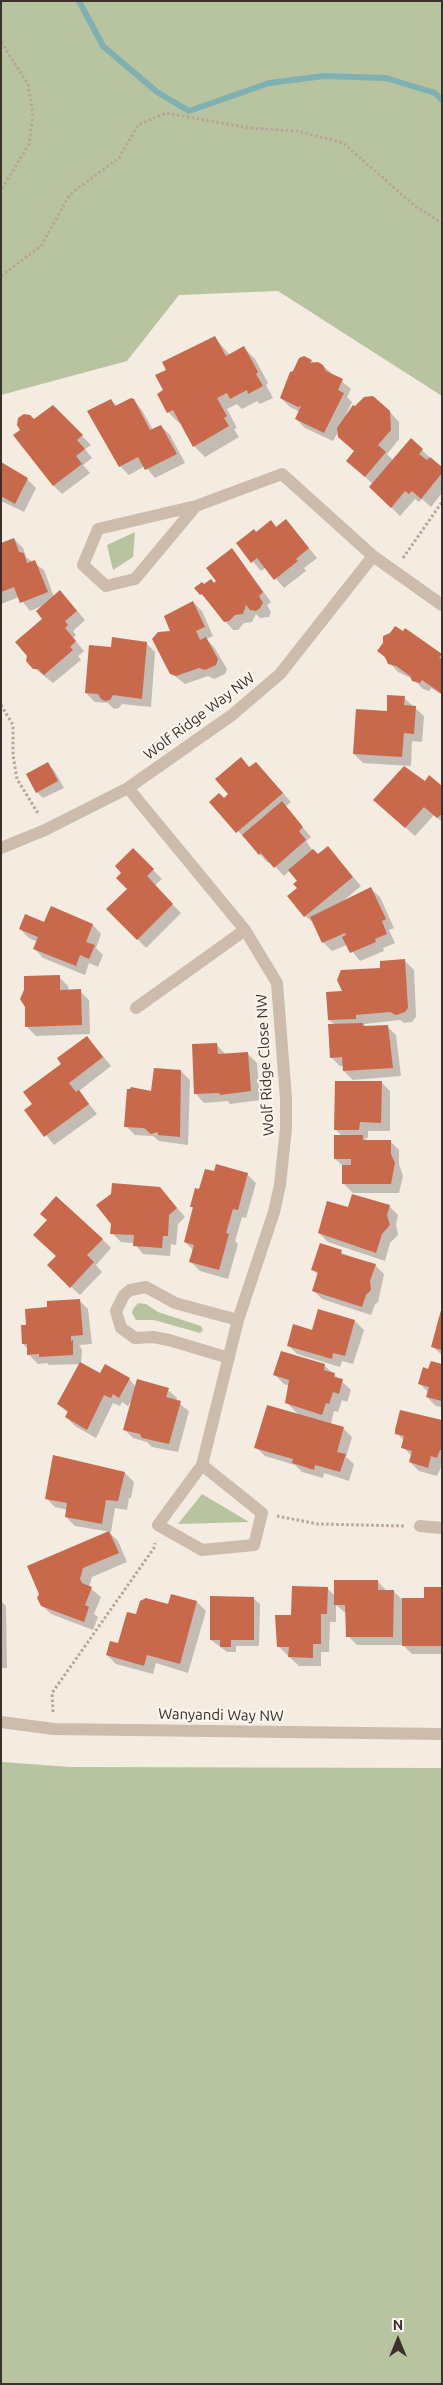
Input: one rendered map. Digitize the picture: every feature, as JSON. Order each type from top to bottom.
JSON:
[{"type":"street","points":[[196,506],[135,579],[106,586],[83,564],[98,529],[196,506],[282,474],[372,556],[442,605]]},
{"type":"street","name":"Wolf Ridge Way NW","points":[[1,848],[46,830],[128,788],[232,715],[280,674],[372,556]]},
{"type":"street","name":"Wolf Ridge Close NW","points":[[128,788],[245,930],[277,983],[286,1099],[283,1166],[274,1212],[238,1320],[202,1465],[158,1525]]},
{"type":"street","points":[[136,1008],[245,930]]},
{"type":"street","points":[[229,1358],[168,1340],[153,1337],[136,1338],[121,1328],[116,1311],[124,1296],[138,1288],[146,1287],[175,1303],[238,1320]]},
{"type":"street","points":[[158,1525],[202,1550],[254,1545],[262,1513],[202,1465]]},
{"type":"street","points":[[420,1526],[442,1528]]},
{"type":"street","name":"Wanyandi Way NW","points":[[1,1722],[54,1729],[442,1734]]},
{"type":"path","points":[[1,42],[28,84],[33,115],[29,144],[1,190]]},
{"type":"path","points":[[1,276],[41,246],[70,194],[120,158],[138,125],[166,112],[249,128],[297,132],[343,143],[415,206],[442,223]]},
{"type":"path","points":[[395,571],[442,502]]},
{"type":"path","points":[[1,705],[13,726],[13,755],[17,779],[46,830]]},
{"type":"path","points":[[262,1513],[318,1524],[420,1526]]},
{"type":"path","points":[[54,1729],[52,1694],[154,1548],[158,1525]]},
{"type":"green space","points":[[1,1],[442,1],[442,396],[278,291],[179,295],[127,361],[1,395]]},
{"type":"green space","points":[[135,532],[133,557],[113,570],[107,545]]},
{"type":"green space","points":[[138,1303],[146,1304],[158,1312],[201,1326],[203,1330],[200,1333],[154,1320],[136,1320],[132,1313]]},
{"type":"green space","points":[[202,1494],[249,1522],[178,1524]]},
{"type":"green space","points":[[2,1762],[70,1767],[442,1768],[442,2384],[1,2384]]},
{"type":"building","points":[[215,336],[226,356],[244,346],[263,386],[248,394],[247,390],[230,399],[227,393],[217,398],[227,416],[224,418],[229,426],[193,447],[173,410],[167,413],[157,394],[163,390],[155,375],[166,370],[162,362]]},
{"type":"building","points":[[304,356],[312,360],[310,363],[318,362],[323,365],[326,371],[343,379],[338,390],[344,393],[324,433],[295,419],[301,406],[298,407],[280,398],[290,372],[293,371],[299,358]]},
{"type":"building","points":[[373,396],[390,411],[391,430],[378,445],[386,452],[365,477],[346,461],[354,451],[338,437],[337,428],[353,405],[355,406],[364,397]]},
{"type":"building","points":[[131,398],[134,399],[150,430],[161,425],[177,454],[145,470],[138,457],[119,467],[87,411],[111,399],[115,406]]},
{"type":"building","points":[[53,405],[83,435],[77,440],[85,449],[76,456],[82,464],[53,486],[13,435],[20,430],[17,425],[18,418],[24,414],[30,415],[34,419]]},
{"type":"building","points":[[411,438],[423,449],[419,454],[427,460],[430,457],[442,467],[442,473],[421,499],[412,491],[409,494],[405,491],[391,508],[369,487]]},
{"type":"building","points":[[1,462],[28,478],[15,504],[1,496]]},
{"type":"building","points":[[286,519],[309,548],[296,559],[298,561],[274,580],[257,558],[251,563],[236,543],[254,529],[256,532],[271,520],[276,527]]},
{"type":"building","points":[[14,538],[19,552],[24,553],[27,563],[35,560],[48,592],[20,603],[14,587],[1,592],[1,543]]},
{"type":"building","points":[[232,548],[263,592],[259,596],[263,603],[256,611],[250,610],[246,605],[243,614],[235,615],[229,621],[224,622],[202,594],[200,595],[194,588],[202,582],[204,584],[211,579],[214,583],[216,581],[206,568]]},
{"type":"building","points":[[60,590],[77,611],[65,621],[68,625],[65,628],[76,641],[70,647],[73,650],[44,675],[38,669],[33,669],[26,661],[27,656],[15,642],[42,619],[36,611]]},
{"type":"building","points":[[193,601],[205,627],[196,631],[200,640],[206,637],[218,659],[216,665],[205,670],[199,668],[176,676],[170,674],[152,639],[158,632],[170,631],[164,616]]},
{"type":"building","points":[[395,626],[403,631],[405,628],[442,654],[439,658],[442,659],[442,694],[422,680],[420,683],[412,681],[410,676],[396,666],[388,664],[385,657],[377,651],[383,643],[383,636],[390,633]]},
{"type":"building","points":[[112,637],[147,642],[142,699],[113,695],[110,700],[105,701],[98,694],[85,693],[89,645],[111,647]]},
{"type":"building","points":[[387,695],[405,696],[404,705],[416,706],[414,734],[404,733],[402,757],[353,754],[356,709],[387,711]]},
{"type":"building","points":[[241,757],[249,767],[256,762],[283,793],[236,833],[209,802],[219,793],[224,798],[228,794],[215,779]]},
{"type":"building","points":[[48,762],[58,781],[36,793],[26,774]]},
{"type":"building","points":[[404,766],[425,781],[429,775],[442,786],[442,814],[437,818],[424,807],[405,828],[373,800]]},
{"type":"building","points":[[282,801],[303,827],[299,831],[306,840],[274,868],[261,853],[259,855],[242,835]]},
{"type":"building","points":[[328,846],[353,877],[304,917],[287,896],[297,888],[293,884],[297,881],[288,870],[313,849],[318,854]]},
{"type":"building","points":[[133,848],[154,869],[147,876],[173,904],[137,940],[106,909],[127,889],[116,878],[121,873],[115,866]]},
{"type":"building","points":[[371,887],[386,919],[382,921],[387,934],[375,939],[376,942],[350,953],[342,937],[346,935],[345,933],[322,943],[310,917]]},
{"type":"building","points":[[51,906],[93,924],[86,942],[95,945],[89,959],[80,955],[76,966],[33,949],[38,937],[19,929],[25,914],[44,922]]},
{"type":"building","points":[[405,959],[408,1008],[405,1012],[396,1015],[390,1012],[356,1015],[356,1019],[328,1020],[326,992],[342,991],[337,980],[341,970],[380,968],[380,961]]},
{"type":"building","points":[[60,975],[60,990],[81,989],[82,1025],[25,1027],[25,1007],[20,999],[24,990],[24,976]]},
{"type":"building","points":[[363,1023],[363,1026],[388,1025],[393,1068],[343,1071],[342,1057],[330,1058],[328,1024]]},
{"type":"building","points":[[87,1036],[103,1057],[69,1083],[76,1092],[79,1090],[89,1104],[44,1137],[24,1110],[32,1104],[23,1092],[61,1064],[57,1058]]},
{"type":"building","points":[[217,1043],[218,1054],[248,1052],[251,1091],[220,1095],[219,1093],[194,1094],[192,1044]]},
{"type":"building","points":[[154,1068],[181,1070],[180,1137],[158,1135],[158,1132],[151,1134],[144,1128],[124,1127],[127,1089],[131,1087],[151,1091]]},
{"type":"building","points":[[335,1081],[382,1081],[381,1123],[360,1122],[359,1130],[334,1130]]},
{"type":"building","points":[[334,1135],[363,1135],[363,1140],[391,1140],[391,1154],[395,1163],[391,1184],[342,1184],[342,1165],[351,1165],[351,1159],[334,1159]]},
{"type":"building","points":[[216,1164],[248,1173],[238,1210],[233,1209],[226,1233],[229,1234],[219,1270],[189,1262],[194,1245],[184,1242],[193,1207],[190,1207],[195,1188],[199,1189],[205,1169],[214,1171]]},
{"type":"building","points":[[112,1183],[160,1187],[177,1208],[169,1215],[168,1236],[163,1236],[162,1248],[133,1246],[134,1235],[110,1234],[111,1224],[96,1205],[111,1194]]},
{"type":"building","points":[[352,1194],[390,1205],[387,1215],[390,1225],[382,1234],[376,1253],[318,1233],[327,1201],[348,1207]]},
{"type":"building","points":[[56,1196],[103,1239],[87,1255],[94,1262],[70,1288],[47,1265],[56,1256],[33,1235],[47,1220],[40,1214]]},
{"type":"building","points":[[320,1243],[342,1250],[341,1254],[376,1264],[370,1281],[371,1290],[366,1295],[362,1307],[312,1291],[318,1272],[311,1270]]},
{"type":"building","points":[[80,1299],[83,1335],[71,1336],[71,1341],[73,1340],[73,1355],[39,1357],[39,1354],[27,1355],[27,1344],[22,1344],[21,1325],[26,1325],[25,1309],[47,1307],[47,1301]]},
{"type":"building","points":[[318,1309],[355,1320],[345,1356],[333,1353],[332,1359],[287,1346],[293,1324],[312,1330]]},
{"type":"building","points":[[442,1310],[442,1350],[431,1347]]},
{"type":"building","points":[[281,1351],[325,1364],[324,1370],[335,1373],[334,1377],[343,1379],[339,1394],[333,1392],[329,1404],[326,1403],[322,1415],[285,1403],[289,1380],[273,1375]]},
{"type":"building","points":[[431,1361],[442,1364],[442,1401],[426,1397],[429,1387],[418,1384],[423,1367],[428,1369]]},
{"type":"building","points":[[80,1362],[100,1373],[105,1364],[130,1378],[119,1398],[113,1394],[111,1398],[104,1395],[87,1430],[65,1417],[68,1411],[57,1404]]},
{"type":"building","points":[[137,1379],[169,1388],[166,1397],[181,1401],[169,1444],[142,1438],[140,1434],[123,1430]]},
{"type":"building","points":[[267,1405],[344,1427],[337,1452],[346,1454],[340,1472],[315,1465],[314,1470],[292,1463],[293,1459],[254,1448]]},
{"type":"building","points":[[400,1410],[442,1420],[442,1451],[440,1450],[437,1458],[431,1456],[428,1468],[409,1462],[412,1451],[401,1448],[404,1436],[395,1434]]},
{"type":"building","points":[[53,1455],[125,1472],[118,1501],[106,1500],[102,1524],[65,1517],[67,1503],[45,1499]]},
{"type":"building","points":[[109,1531],[119,1553],[83,1568],[80,1579],[82,1583],[92,1587],[85,1605],[89,1607],[84,1622],[41,1606],[37,1598],[39,1594],[27,1566]]},
{"type":"building","points":[[334,1580],[378,1580],[378,1590],[394,1590],[393,1637],[346,1637],[345,1605],[334,1605]]},
{"type":"building","points":[[292,1586],[328,1587],[327,1614],[321,1614],[321,1644],[313,1644],[313,1658],[288,1657],[289,1647],[277,1647],[275,1615],[291,1615]]},
{"type":"building","points":[[424,1587],[442,1587],[442,1646],[402,1646],[402,1598],[424,1598]]},
{"type":"building","points":[[171,1594],[197,1601],[180,1664],[147,1655],[144,1666],[106,1655],[110,1641],[118,1643],[127,1612],[136,1614],[140,1601],[146,1598],[168,1604]]},
{"type":"building","points":[[210,1596],[254,1597],[254,1640],[231,1640],[231,1647],[220,1647],[220,1640],[210,1640]]},
{"type":"waterway","points":[[79,1],[103,46],[157,92],[189,111],[269,83],[324,76],[386,78],[435,93],[442,100]]}]
